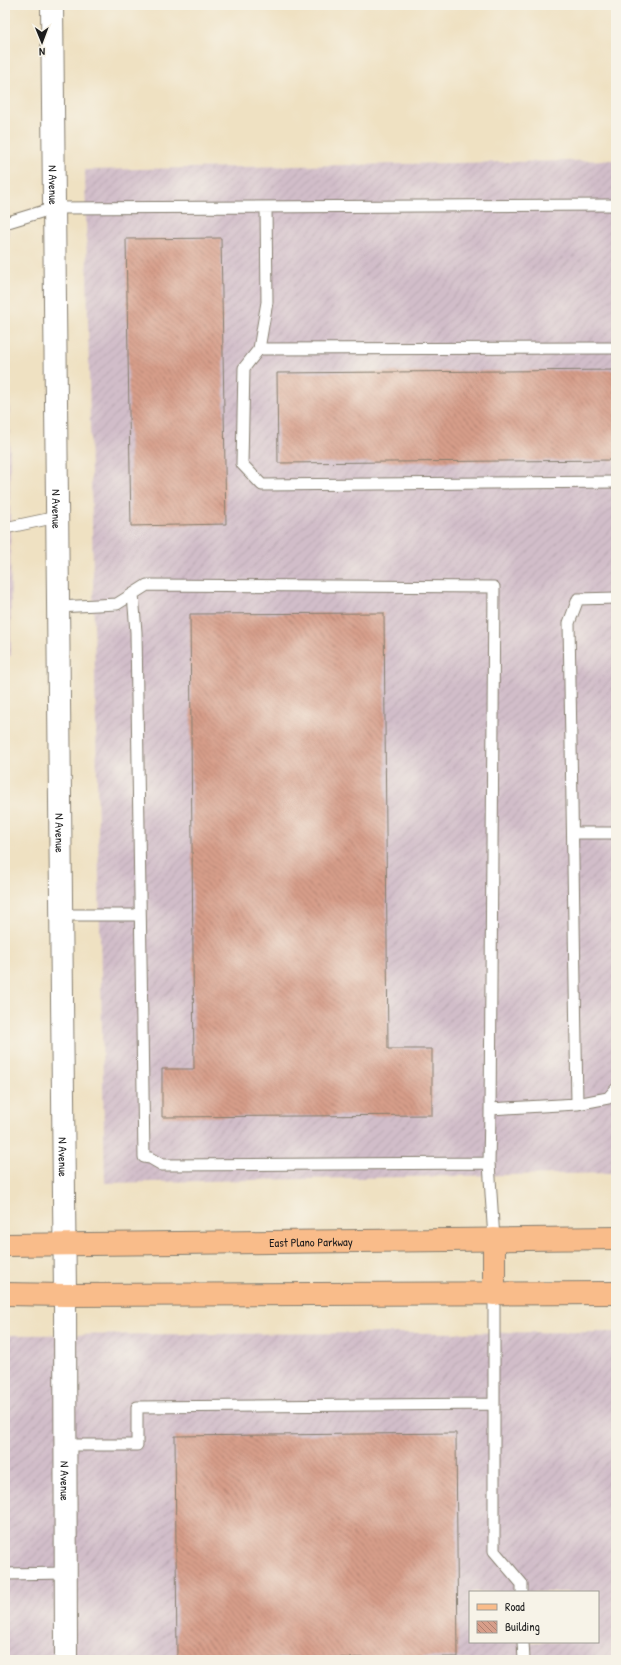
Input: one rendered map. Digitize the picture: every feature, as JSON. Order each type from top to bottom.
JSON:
[{"type":"main road","name":"East Plano Parkway","points":[[5,1245],[616,1238]]},
{"type":"main road","points":[[494,1239],[494,1294]]},
{"type":"main road","points":[[5,1294],[616,1293]]},
{"type":"street","name":"N Avenue","points":[[52,5],[65,1295],[66,1660]]},
{"type":"lane","points":[[5,223],[54,208],[616,205]]},
{"type":"lane","points":[[266,207],[267,302],[259,349],[244,368],[242,464],[262,485],[616,482]]},
{"type":"lane","points":[[259,349],[616,348]]},
{"type":"lane","points":[[5,528],[57,517]]},
{"type":"lane","points":[[58,607],[117,604],[147,585],[494,587],[490,1109],[488,1163],[494,1239]]},
{"type":"lane","points":[[133,594],[136,632],[144,1157],[150,1158],[162,1165],[488,1163]]},
{"type":"lane","points":[[577,1104],[569,623],[578,599],[616,598]]},
{"type":"lane","points":[[573,833],[616,833]]},
{"type":"lane","points":[[60,915],[140,915]]},
{"type":"lane","points":[[490,1109],[577,1104],[608,1098],[616,1089]]},
{"type":"lane","points":[[494,1294],[494,1551],[522,1584],[522,1591]]},
{"type":"lane","points":[[66,1445],[137,1445],[137,1407],[493,1404]]},
{"type":"lane","points":[[5,1574],[66,1573]]},
{"type":"lane","points":[[523,1643],[524,1660]]},
{"type":"shaded area","points":[[616,160],[616,1173],[105,1183],[85,170]]},
{"type":"shaded area","points":[[8,169],[11,656],[5,656],[5,170]]},
{"type":"shaded area","points":[[616,1332],[616,1660],[5,1660],[5,1335]]},
{"type":"building","points":[[221,238],[226,524],[131,526],[126,239]]},
{"type":"building","points":[[616,370],[616,460],[278,463],[277,373]]},
{"type":"building","points":[[384,613],[388,1049],[432,1049],[432,1115],[162,1117],[162,1069],[194,1069],[190,614]]},
{"type":"building","points":[[456,1433],[458,1657],[177,1659],[175,1436]]}]
